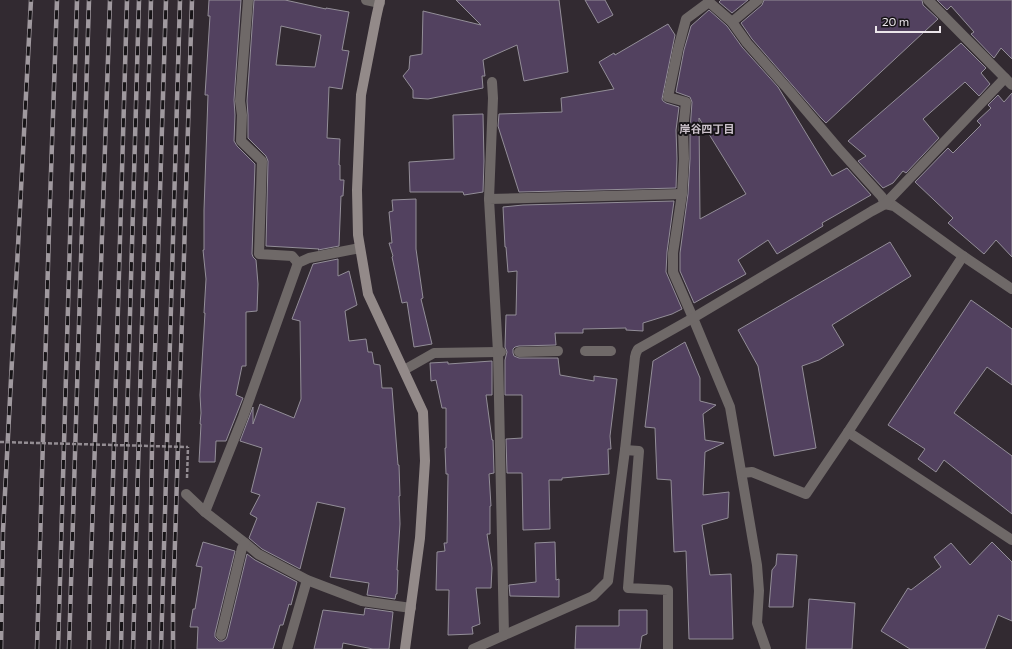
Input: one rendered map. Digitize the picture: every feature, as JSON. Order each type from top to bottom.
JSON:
[{"type":"street","points":[[248,0],[240,101],[242,115],[241,142],[262,161],[259,254],[292,256],[298,263]]},
{"type":"street","points":[[366,0],[380,1],[361,95],[356,190],[358,235],[368,294],[423,412],[425,461],[420,538],[405,649]]},
{"type":"street","points":[[732,22],[758,0]]},
{"type":"street","points":[[472,649],[593,596],[608,581],[625,450],[632,352],[693,318],[885,204],[1009,81],[928,0]]},
{"type":"street","points":[[766,649],[757,623],[760,591],[757,565],[730,407],[673,272],[673,253],[682,194],[684,159],[683,130],[686,102],[668,97],[686,19],[709,1],[732,22],[747,43],[882,197],[885,204]]},
{"type":"street","points":[[492,82],[493,98],[489,200],[499,352],[504,635]]},
{"type":"street","points":[[489,200],[682,194]]},
{"type":"street","points":[[885,204],[894,206],[1012,289]]},
{"type":"street","points":[[205,512],[243,417],[298,263],[309,258],[360,248]]},
{"type":"street","points":[[742,473],[752,472],[806,494],[963,256]]},
{"type":"street","points":[[519,352],[558,351]]},
{"type":"street","points":[[586,351],[611,351]]},
{"type":"street","points":[[404,370],[434,353],[499,352]]},
{"type":"street","points":[[848,432],[1012,540]]},
{"type":"street","points":[[625,450],[639,451],[628,588],[668,590],[668,649]]},
{"type":"street","points":[[186,494],[205,512],[258,554],[307,580],[362,601],[411,608]]},
{"type":"street","points":[[221,635],[242,548],[245,543]]},
{"type":"street","points":[[287,649],[307,580]]},
{"type":"path","points":[[0,442],[188,447],[187,482]]},
{"type":"building","points":[[209,0],[241,0],[234,100],[234,141],[255,164],[252,254],[256,260],[258,284],[257,311],[246,312],[246,366],[242,366],[236,395],[243,398],[226,441],[216,441],[215,462],[199,462],[201,424],[200,395],[206,279],[203,250],[208,95],[205,95],[210,16],[208,16]]},
{"type":"building","points":[[254,0],[285,0],[326,9],[349,12],[342,50],[349,51],[342,89],[329,87],[327,138],[340,139],[340,180],[344,180],[343,196],[341,196],[339,246],[318,250],[319,249],[266,246],[268,161],[266,156],[248,138],[247,101]],"holes":[[[281,26],[321,35],[315,67],[276,65]]]},
{"type":"building","points":[[456,0],[559,0],[568,72],[524,81],[517,45],[483,60],[485,76],[482,76],[483,88],[428,99],[413,98],[413,90],[403,76],[409,69],[410,56],[422,54],[423,11],[481,25]]},
{"type":"building","points":[[585,0],[605,0],[613,15],[598,23]]},
{"type":"building","points":[[721,0],[748,0],[732,13],[719,2]]},
{"type":"building","points":[[764,0],[922,0],[923,5],[938,19],[826,123],[752,39],[741,23],[762,5]]},
{"type":"building","points":[[937,0],[1012,0],[1012,59],[1001,48],[994,58],[971,34],[974,32],[951,6],[947,10]]},
{"type":"building","points":[[709,10],[727,26],[742,47],[778,87],[832,176],[847,168],[871,195],[822,223],[823,226],[777,254],[768,240],[738,260],[746,274],[694,303],[680,271],[680,253],[688,194],[692,102],[690,97],[676,92],[684,50],[691,26]],"holes":[[[699,118],[746,194],[700,219]]]},
{"type":"building","points":[[668,24],[675,35],[662,99],[666,103],[679,107],[676,130],[676,188],[519,192],[498,126],[499,114],[562,112],[561,98],[614,89],[599,62],[614,53],[615,55]]},
{"type":"building","points":[[961,43],[986,68],[981,73],[990,84],[979,96],[965,82],[923,119],[939,138],[906,173],[903,171],[893,183],[883,188],[858,161],[866,156],[848,141]]},
{"type":"building","points":[[1012,93],[1012,257],[996,240],[984,254],[948,223],[953,218],[915,182],[948,148],[953,153],[981,125],[977,121],[991,108],[988,105],[998,95],[1004,102]]},
{"type":"building","points":[[483,114],[483,192],[464,195],[463,192],[410,192],[409,162],[454,159],[453,115]]},
{"type":"building","points":[[416,199],[416,249],[423,298],[421,299],[432,344],[414,347],[407,302],[402,303],[389,243],[392,243],[389,212],[393,211],[392,200]]},
{"type":"building","points":[[674,201],[667,252],[666,272],[682,309],[672,314],[643,323],[643,331],[626,330],[626,328],[583,329],[583,333],[555,333],[556,345],[519,346],[513,349],[514,356],[519,358],[558,358],[560,375],[594,381],[594,376],[617,379],[610,436],[611,449],[608,449],[609,474],[562,478],[562,480],[549,480],[550,529],[523,530],[522,473],[507,473],[506,439],[522,438],[522,395],[505,395],[505,360],[507,352],[505,347],[506,315],[516,315],[517,271],[508,272],[503,207],[523,205]]},
{"type":"building","points":[[890,242],[911,276],[832,325],[844,345],[819,360],[802,366],[816,448],[774,456],[758,366],[738,330]]},
{"type":"building","points":[[338,259],[338,276],[349,271],[357,305],[345,311],[349,341],[366,339],[368,352],[372,352],[374,364],[380,365],[382,388],[392,388],[399,465],[400,496],[397,594],[395,599],[367,595],[369,583],[330,577],[345,508],[317,502],[300,569],[262,549],[249,538],[257,518],[250,514],[260,495],[251,492],[262,448],[240,441],[253,407],[253,424],[260,404],[294,418],[301,399],[300,321],[292,319],[313,264]]},
{"type":"building","points":[[971,300],[1012,329],[1012,385],[987,367],[954,413],[1012,456],[1012,514],[944,460],[936,472],[918,459],[925,449],[888,425]]},
{"type":"building","points":[[685,342],[700,378],[700,401],[716,405],[703,414],[705,440],[724,443],[705,452],[703,495],[729,492],[728,518],[702,525],[710,575],[731,574],[733,639],[689,639],[686,551],[674,552],[671,480],[657,479],[655,428],[645,427],[653,361]]},
{"type":"building","points":[[492,361],[492,395],[486,395],[493,440],[494,473],[489,474],[491,506],[490,534],[487,534],[492,568],[491,588],[476,588],[480,624],[472,627],[473,634],[448,635],[449,590],[436,590],[437,552],[445,551],[444,543],[447,543],[448,474],[446,474],[445,448],[446,408],[442,408],[436,380],[431,381],[430,363],[448,362],[448,364]]},
{"type":"building","points":[[203,542],[235,551],[215,633],[215,637],[219,641],[223,641],[227,637],[247,554],[255,560],[297,582],[291,605],[289,604],[283,625],[280,625],[273,649],[197,649],[198,627],[190,627],[193,609],[195,609],[202,567],[196,566]]},
{"type":"building","points":[[555,542],[556,580],[559,579],[559,597],[510,596],[509,585],[536,582],[535,543]]},
{"type":"building","points":[[992,542],[1012,562],[1012,621],[998,615],[985,649],[910,649],[881,631],[908,588],[911,590],[941,567],[934,557],[951,543],[970,565]]},
{"type":"building","points":[[777,554],[797,555],[793,607],[769,607],[772,570],[776,565]]},
{"type":"building","points":[[809,599],[855,603],[852,649],[806,649]]},
{"type":"building","points":[[365,608],[393,612],[389,649],[373,649],[343,643],[342,649],[314,649],[323,610],[364,615]]},
{"type":"building","points":[[619,610],[647,610],[647,634],[642,636],[640,649],[575,649],[576,626],[619,626]]},
{"type":"railway","points":[[1,649],[3,531],[31,0]]},
{"type":"railway","points":[[37,649],[57,0]]},
{"type":"railway","points":[[58,649],[77,0]]},
{"type":"railway","points":[[69,649],[89,0]]},
{"type":"railway","points":[[89,649],[110,0]]},
{"type":"railway","points":[[108,649],[127,0]]},
{"type":"railway","points":[[121,649],[139,0]]},
{"type":"railway","points":[[133,649],[151,0]]},
{"type":"railway","points":[[149,649],[152,448],[166,0]]},
{"type":"railway","points":[[161,649],[180,0]]},
{"type":"railway","points":[[173,649],[173,606],[192,0]]},
{"type":"district","name":"岸谷四丁目","points":[[707,129]]}]
